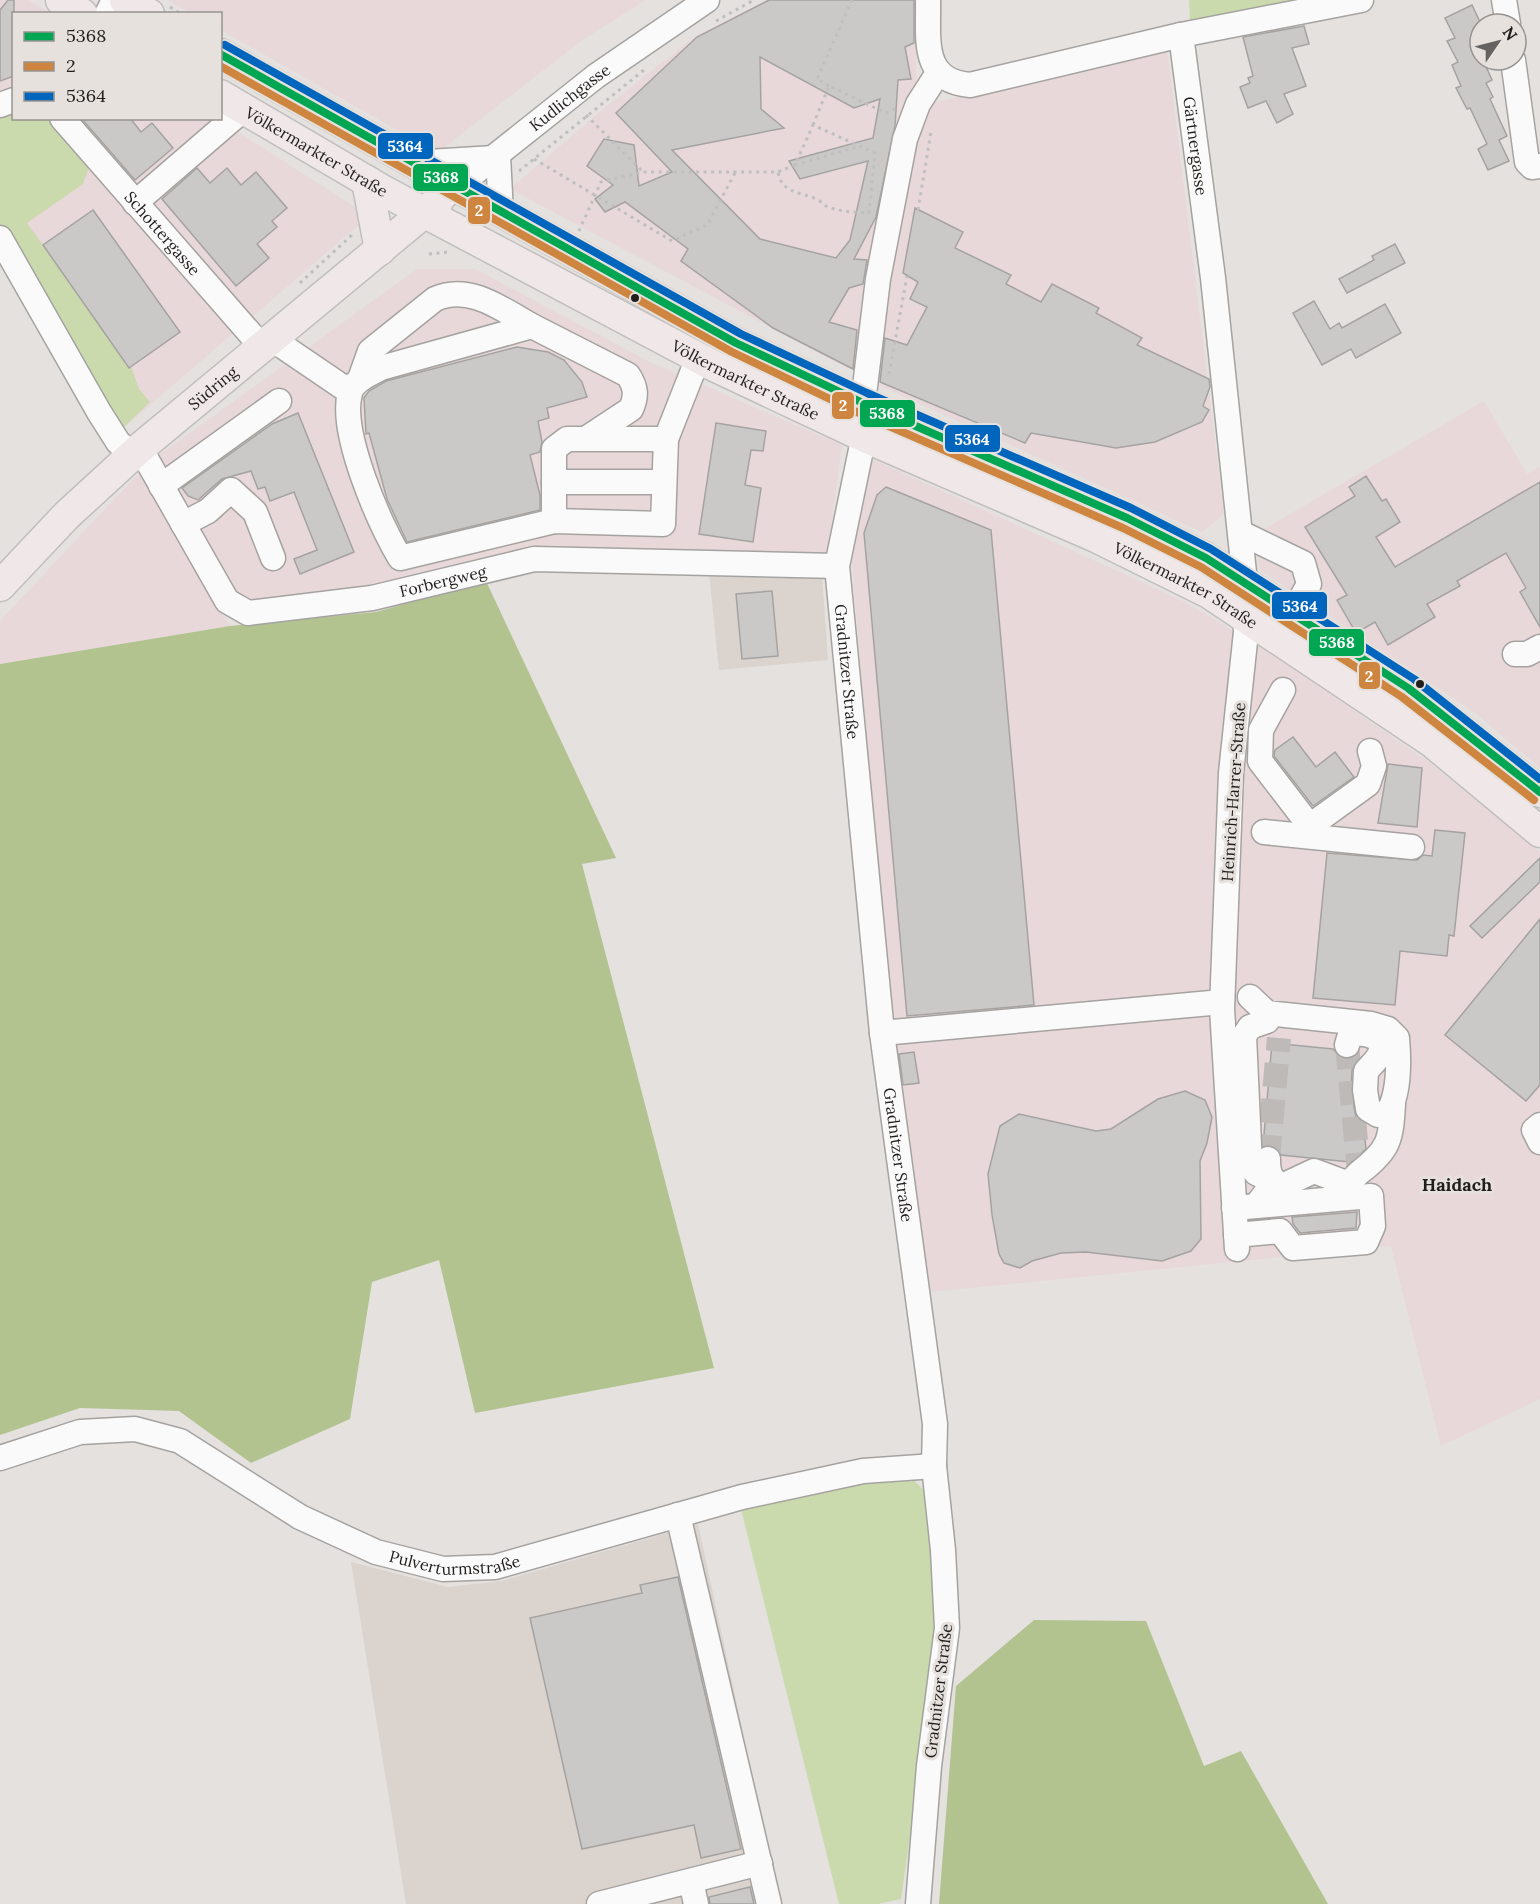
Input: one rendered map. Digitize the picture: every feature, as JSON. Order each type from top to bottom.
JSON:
[{"type":"main road","name":"Völkermarkter Straße","points":[[222,55],[736,343],[876,398],[1206,558],[1408,688],[1533,786],[1508,804]]},
{"type":"main road","name":"Völkermarkter Straße","points":[[232,102],[367,181],[698,358],[867,438],[1096,537],[1170,572],[1245,615],[1432,742],[1540,832]]},
{"type":"main road","points":[[412,163],[438,201],[469,235]]},
{"type":"main road","points":[[367,181],[384,246],[469,235]]},
{"type":"main road","name":"Südring","points":[[0,586],[67,515],[136,452],[438,201]]},
{"type":"main road","points":[[1432,742],[1451,721]]},
{"type":"street","points":[[928,0],[929,53],[938,73],[952,83],[970,85],[1181,35],[1361,0]]},
{"type":"street","name":"Kudlichgasse","points":[[438,201],[596,76],[711,11]]},
{"type":"street","name":"Gärtnergasse","points":[[1181,35],[1213,278],[1245,582]]},
{"type":"street","points":[[1515,72],[1527,162],[1532,167],[1540,166]]},
{"type":"street","name":"Gradnitzer Straße","points":[[918,1904],[929,1767],[947,1628],[943,1550],[934,1466],[935,1424],[882,1033],[837,566],[861,450],[867,438],[876,398],[878,279],[905,139],[918,104],[938,73]]},
{"type":"street","name":"Schottergasse","points":[[64,120],[135,203],[267,343],[355,386]]},
{"type":"street","points":[[135,203],[215,120]]},
{"type":"street","points":[[412,163],[496,157],[501,213]]},
{"type":"street","name":"Forbergweg","points":[[0,238],[118,442],[136,452],[162,486],[227,602],[248,613],[372,598],[534,559],[837,566]]},
{"type":"street","points":[[587,438],[631,410],[636,391],[627,375],[481,297],[447,293],[435,299],[370,351],[355,386],[350,429],[362,474],[381,525],[400,558],[554,521],[663,524],[666,439],[698,358]]},
{"type":"street","points":[[355,386],[381,368],[532,326]]},
{"type":"street","points":[[162,486],[279,401]]},
{"type":"street","points":[[554,521],[554,449],[567,439],[666,439]]},
{"type":"street","points":[[554,482],[664,482]]},
{"type":"street","points":[[183,524],[208,511],[231,490],[255,512],[273,558]]},
{"type":"street","points":[[1241,533],[1303,562],[1309,584],[1293,613]]},
{"type":"street","name":"Heinrich-Harrer-Straße","points":[[1245,582],[1245,615],[1232,773],[1222,1002],[1245,1207],[1236,1242],[1280,1231],[1293,1248],[1366,1242],[1373,1226],[1371,1196],[1245,1207]]},
{"type":"street","points":[[1515,654],[1527,654],[1540,647]]},
{"type":"street","points":[[1283,690],[1261,730],[1260,760],[1306,822],[1314,823],[1368,784],[1374,766],[1370,751]]},
{"type":"street","points":[[1264,832],[1412,847]]},
{"type":"street","points":[[1271,1024],[1250,998],[1376,1010]]},
{"type":"street","points":[[882,1033],[1222,1002]]},
{"type":"street","points":[[1271,1024],[1371,1024],[1388,1029],[1397,1038],[1392,1133],[1386,1148],[1375,1162],[1359,1172],[1355,1180],[1346,1183],[1314,1171],[1282,1186],[1271,1171],[1256,1173],[1250,1166],[1244,1036],[1250,1027],[1271,1024]]},
{"type":"street","points":[[1347,1045],[1350,1035],[1358,1033],[1369,1034],[1380,1040],[1382,1049],[1380,1057],[1366,1071],[1365,1090],[1368,1109],[1378,1115],[1387,1114],[1394,1104]]},
{"type":"street","points":[[1375,1062],[1384,1061],[1392,1065],[1396,1077]]},
{"type":"street","points":[[1540,1125],[1534,1130],[1540,1142]]},
{"type":"street","points":[[1245,1207],[1271,1171]]},
{"type":"street","name":"Pulverturmstraße","points":[[0,1458],[80,1432],[135,1429],[180,1441],[300,1517],[376,1552],[443,1569],[495,1567],[742,1497],[863,1471],[934,1466]]},
{"type":"street","points":[[678,1515],[769,1904]]},
{"type":"street","points":[[599,1904],[693,1892],[760,1863]]},
{"type":"path","points":[[711,11],[754,0]]},
{"type":"path","points":[[852,0],[817,79],[886,113],[902,105]]},
{"type":"path","points":[[513,179],[586,115],[645,69]]},
{"type":"path","points":[[795,165],[829,86]]},
{"type":"path","points":[[586,115],[643,172]]},
{"type":"path","points":[[918,210],[932,124]]},
{"type":"path","points":[[778,172],[779,180],[788,190],[801,196],[813,198],[839,211],[869,213],[874,153],[813,126]]},
{"type":"path","points":[[578,232],[601,182],[643,172],[778,172],[859,146]]},
{"type":"path","points":[[534,159],[672,241],[707,225],[736,172]]},
{"type":"path","points":[[876,398],[907,276]]},
{"type":"shaded area","points":[[0,0],[28,0],[48,12],[12,12],[12,120],[220,120],[369,216],[120,431],[0,233]]},
{"type":"shaded area","points":[[167,0],[646,0],[581,41],[437,153],[222,31],[222,12],[189,12]]},
{"type":"shaded area","points":[[767,0],[916,0],[916,91],[932,103],[1167,49],[1224,514],[1202,532],[883,387],[510,189],[603,109],[696,36]]},
{"type":"shaded area","points":[[417,269],[475,269],[650,362],[842,445],[827,555],[532,548],[382,585],[253,604],[234,595],[158,456]]},
{"type":"shaded area","points":[[1484,401],[1527,474],[1540,467],[1540,768],[1474,712],[1260,570],[1254,535]]},
{"type":"shaded area","points":[[872,459],[1185,602],[1277,657],[1430,763],[1540,852],[1540,1399],[1441,1446],[1391,1246],[931,1292],[891,1045],[852,562]]},
{"type":"shaded area","points":[[143,469],[230,626],[0,664],[0,621]]},
{"type":"shaded area","points":[[709,573],[822,576],[828,660],[719,670]]},
{"type":"shaded area","points":[[698,1524],[780,1904],[406,1904],[351,1562],[448,1587],[502,1581]]},
{"type":"green space","points":[[1189,0],[1315,0],[1190,23]]},
{"type":"green space","points":[[12,110],[12,120],[53,120],[89,167],[83,184],[27,223],[132,369],[139,389],[150,402],[120,431],[0,226],[0,114]]},
{"type":"green space","points":[[486,581],[616,858],[582,864],[714,1368],[475,1413],[439,1260],[372,1282],[350,1419],[251,1463],[179,1411],[80,1408],[0,1435],[0,664],[230,626],[376,612]]},
{"type":"green space","points":[[912,1478],[932,1499],[940,1632],[901,1899],[878,1904],[839,1904],[741,1509],[855,1483]]},
{"type":"green space","points":[[1034,1620],[1146,1621],[1204,1766],[1241,1751],[1328,1904],[939,1904],[956,1686]]},
{"type":"building","points":[[8,0],[14,0],[12,77],[0,81],[0,10]]},
{"type":"building","points":[[769,0],[914,0],[914,43],[905,47],[911,79],[898,80],[895,126],[876,217],[854,259],[867,260],[863,284],[849,288],[829,322],[857,330],[853,369],[773,328],[681,261],[688,249],[625,202],[605,212],[595,199],[613,185],[587,166],[604,139],[634,145],[639,186],[672,172],[616,113],[697,37]],"holes":[[[760,57],[854,108],[880,99],[873,138],[789,161],[800,179],[868,161],[850,240],[836,258],[760,239],[672,150],[784,128],[761,109]]]},
{"type":"building","points":[[1472,5],[1475,12],[1468,12],[1468,72],[1488,72],[1492,80],[1486,83],[1493,97],[1490,99],[1507,136],[1499,140],[1509,161],[1488,170],[1478,149],[1487,144],[1470,108],[1467,109],[1456,88],[1461,86],[1452,65],[1458,62],[1447,41],[1455,38],[1445,18]]},
{"type":"building","points":[[1304,26],[1309,44],[1292,48],[1306,86],[1284,94],[1293,114],[1277,123],[1266,101],[1248,108],[1240,87],[1250,83],[1248,78],[1253,76],[1243,37]]},
{"type":"building","points":[[83,120],[132,120],[141,132],[152,123],[173,148],[135,180]]},
{"type":"building","points":[[197,168],[210,183],[227,168],[241,185],[256,172],[287,208],[272,221],[277,227],[257,244],[269,258],[236,286],[162,199]]},
{"type":"building","points":[[915,208],[963,232],[955,248],[1011,275],[1006,284],[1041,302],[1052,284],[1099,308],[1096,313],[1142,338],[1137,345],[1209,379],[1210,387],[1203,406],[1209,410],[1202,422],[1155,442],[1116,448],[1031,433],[1025,443],[880,382],[885,338],[907,345],[927,307],[910,299],[918,282],[903,273]]},
{"type":"building","points":[[93,210],[180,332],[129,368],[43,245]]},
{"type":"building","points":[[1395,244],[1405,263],[1347,293],[1339,279],[1374,260],[1372,256]]},
{"type":"building","points":[[1314,301],[1330,329],[1339,323],[1342,328],[1385,304],[1401,333],[1356,358],[1351,349],[1322,365],[1293,313]]},
{"type":"building","points":[[517,347],[548,352],[564,360],[582,382],[587,397],[547,408],[549,418],[538,421],[542,442],[540,452],[530,455],[540,495],[540,510],[407,542],[387,499],[369,433],[366,434],[364,398],[369,391],[386,381]]},
{"type":"building","points":[[298,413],[354,552],[300,574],[294,559],[317,550],[294,492],[270,501],[265,487],[258,489],[251,471],[222,479],[198,500],[188,496],[182,488],[272,424]]},
{"type":"building","points":[[716,423],[766,431],[763,451],[751,450],[745,485],[761,488],[753,542],[699,534]]},
{"type":"building","points":[[1366,476],[1382,501],[1386,499],[1400,522],[1376,537],[1395,567],[1540,482],[1540,627],[1520,592],[1526,588],[1506,553],[1457,581],[1460,586],[1427,604],[1435,617],[1388,645],[1375,622],[1356,633],[1337,600],[1347,595],[1305,527],[1355,496],[1349,487]]},
{"type":"building","points":[[886,487],[991,530],[1034,1005],[907,1016],[864,533],[877,495]]},
{"type":"building","points":[[772,591],[778,656],[742,659],[736,594]]},
{"type":"building","points":[[1293,737],[1316,767],[1335,752],[1354,777],[1313,806],[1274,756],[1275,750]]},
{"type":"building","points":[[1388,764],[1422,768],[1417,827],[1378,823]]},
{"type":"building","points":[[1435,830],[1465,833],[1454,936],[1449,935],[1447,956],[1400,951],[1395,1005],[1313,998],[1327,853],[1417,860],[1423,855],[1432,856]]},
{"type":"building","points":[[1540,858],[1540,882],[1482,938],[1470,926]]},
{"type":"building","points":[[1540,919],[1540,1085],[1526,1101],[1445,1035]]},
{"type":"building","points":[[1272,1043],[1333,1049],[1343,1059],[1357,1055],[1352,1070],[1351,1092],[1356,1117],[1363,1123],[1366,1149],[1350,1162],[1281,1155],[1274,1146],[1263,1146]]},
{"type":"building","points":[[914,1052],[919,1083],[903,1085],[899,1054]]},
{"type":"building","points":[[1185,1091],[1205,1100],[1212,1117],[1207,1143],[1200,1161],[1201,1239],[1191,1251],[1162,1261],[1086,1252],[1061,1253],[1032,1261],[1020,1268],[1004,1263],[999,1254],[988,1174],[1000,1126],[1019,1114],[1096,1131],[1111,1129],[1158,1099]]},
{"type":"building","points":[[1357,1212],[1356,1228],[1300,1233],[1293,1224],[1292,1217]]},
{"type":"building","points":[[678,1577],[741,1849],[701,1858],[694,1825],[582,1849],[530,1618],[642,1593],[640,1585]]},
{"type":"building","points":[[750,1887],[754,1904],[710,1904],[709,1897]]},
{"type":"tunnel","points":[[1268,1159],[1279,1038]]},
{"type":"tunnel","points":[[1347,1045],[1359,1172]]},
{"type":"transit line","name":"5364","points":[[225,45],[741,334],[867,393],[1131,508],[1211,549],[1414,679],[1540,779]]},
{"type":"transit line","name":"5368","points":[[222,55],[736,343],[863,403],[1127,518],[1206,558],[1408,688],[1540,792]]},
{"type":"transit line","name":"2","points":[[222,67],[732,352],[859,413],[1123,528],[1201,567],[1402,697],[1534,800]]},
{"type":"district","name":"Haidach","points":[[1457,1185]]}]
